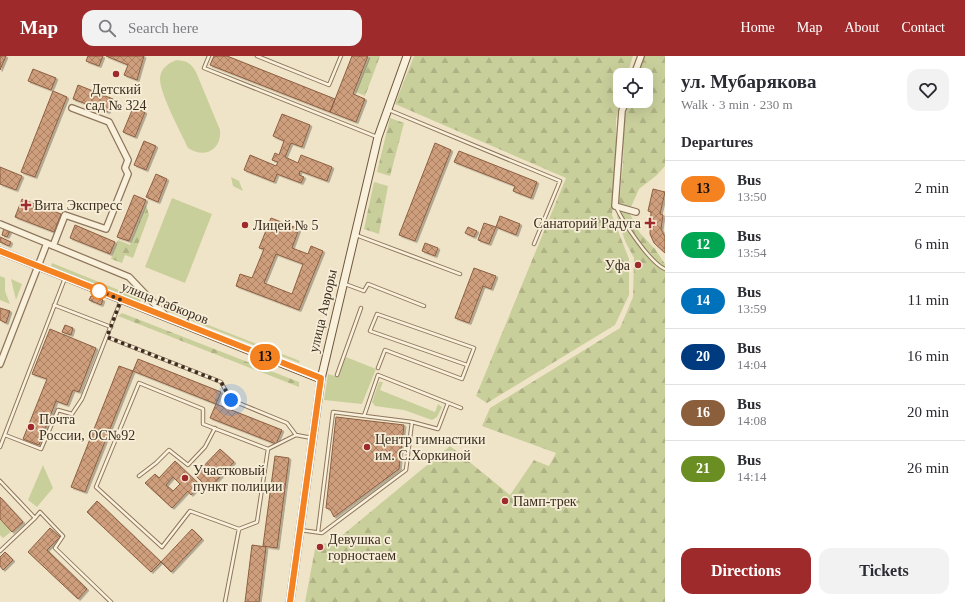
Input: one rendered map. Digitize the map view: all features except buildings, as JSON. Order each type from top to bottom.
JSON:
[{"type":"street","name":"улица Авроры","points":[[290,602],[321,378],[342,283],[378,137],[407,56]]},
{"type":"street","points":[[636,68],[640,56]]},
{"type":"street","points":[[0,364],[38,266],[65,215],[106,228],[128,174],[125,168],[128,160],[109,122],[72,108]]},
{"type":"street","points":[[623,108],[615,206],[636,212]]},
{"type":"street","points":[[0,224],[129,277],[168,318]]},
{"type":"street","name":"улица Рабкоров","points":[[0,251],[321,378]]},
{"type":"lane","points":[[209,56],[204,68],[378,137]]},
{"type":"lane","points":[[257,56],[329,85],[341,56]]},
{"type":"lane","points":[[387,109],[560,181],[534,244]]},
{"type":"lane","points":[[615,206],[621,220],[641,247],[665,269]]},
{"type":"lane","points":[[354,234],[460,274]]},
{"type":"lane","points":[[0,447],[65,277]]},
{"type":"lane","points":[[342,283],[364,291],[368,284],[424,306]]},
{"type":"lane","points":[[5,435],[42,449],[58,410],[72,414],[82,399],[121,300]]},
{"type":"lane","points":[[54,305],[111,327]]},
{"type":"lane","points":[[337,375],[361,308]]},
{"type":"lane","points":[[378,368],[386,350],[462,379],[468,365],[474,348],[376,314],[370,331],[468,365]]},
{"type":"lane","points":[[107,337],[221,382],[231,400],[287,423],[296,435]]},
{"type":"lane","points":[[364,416],[378,375],[461,408]]},
{"type":"lane","points":[[268,449],[257,522],[239,529],[190,511],[162,547],[96,487],[139,383],[203,409],[203,424],[268,449],[296,435],[312,438]]},
{"type":"lane","points":[[318,532],[333,412],[412,422],[438,428],[448,403]]},
{"type":"lane","points":[[300,530],[322,533],[406,470],[412,422]]},
{"type":"lane","points":[[139,476],[156,463],[169,450],[188,465],[205,447],[215,428]]},
{"type":"lane","points":[[0,481],[35,518]]},
{"type":"lane","points":[[0,551],[40,512],[63,536],[55,548],[111,602]]},
{"type":"lane","points":[[225,602],[239,529]]},
{"type":"green space","points":[[370,56],[380,56],[365,96],[356,92]]},
{"type":"green space","points":[[414,56],[633,56],[629,68],[613,68],[613,108],[618,108],[616,119],[616,170],[612,215],[629,259],[629,295],[615,325],[487,403],[476,396],[566,178],[395,104]]},
{"type":"green space","points":[[642,56],[665,56],[665,166],[657,175],[639,189],[631,207],[619,205],[623,164],[624,122],[627,108],[653,108],[653,68],[638,68]]},
{"type":"green space","points":[[177,60],[188,63],[196,72],[220,130],[218,143],[211,151],[200,153],[188,148],[163,94],[160,79],[161,72],[168,65]]},
{"type":"green space","points":[[390,118],[404,123],[390,176],[377,172]]},
{"type":"green space","points":[[231,177],[239,181],[243,191],[233,186]]},
{"type":"green space","points":[[374,182],[388,186],[379,234],[364,229]]},
{"type":"green space","points":[[172,198],[212,214],[185,283],[145,267]]},
{"type":"green space","points":[[146,205],[149,215],[133,258],[125,255],[122,263],[111,259],[118,240],[130,245]]},
{"type":"green space","points":[[619,208],[629,212],[640,233],[655,249],[665,264],[665,602],[305,602],[316,544],[333,543],[450,446],[510,495],[534,460],[549,466],[556,453],[482,426],[490,408],[620,328],[633,297],[634,258],[625,241],[617,216]]},
{"type":"green space","points":[[52,263],[141,299],[140,303],[51,266]]},
{"type":"green space","points":[[0,276],[5,278],[5,291],[10,304],[0,300]]},
{"type":"green space","points":[[11,279],[22,284],[16,300]]},
{"type":"green space","points":[[165,308],[300,361],[299,363],[164,310]]},
{"type":"green space","points":[[122,313],[299,382],[299,387],[118,316]]},
{"type":"green space","points":[[346,357],[376,369],[362,404],[324,400],[328,374],[338,377]]},
{"type":"green space","points":[[379,382],[383,382],[380,390],[435,412],[438,404],[442,407],[437,417],[432,420],[404,410],[375,406],[372,402]]},
{"type":"green space","points":[[43,465],[53,488],[37,507],[28,500]]},
{"type":"green space","points":[[0,520],[11,532],[3,538],[0,535]]},
{"type":"bus line","name":"13","points":[[0,251],[305,373],[321,378],[290,602]]},
{"type":"place","name":"Детский сад № 324","points":[[116,74]]},
{"type":"place","name":"Вита Экспресс","points":[[26,205]]},
{"type":"place","name":"Санаторий Радуга","points":[[650,223]]},
{"type":"place","name":"Лицей № 5","points":[[245,225]]},
{"type":"place","name":"Уфа","points":[[638,265]]},
{"type":"place","name":"Почта России, ОС№92","points":[[31,427]]},
{"type":"place","name":"Центр гимнастики им. С.Хоркиной","points":[[367,447]]},
{"type":"place","name":"Участковый пункт полиции","points":[[185,478]]},
{"type":"place","name":"Памп-трек","points":[[505,501]]},
{"type":"place","name":"Девушка с горностаем","points":[[320,547]]},
{"type":"route","points":[[99,291],[93,288],[121,300],[107,337],[221,382],[231,400]]}]
